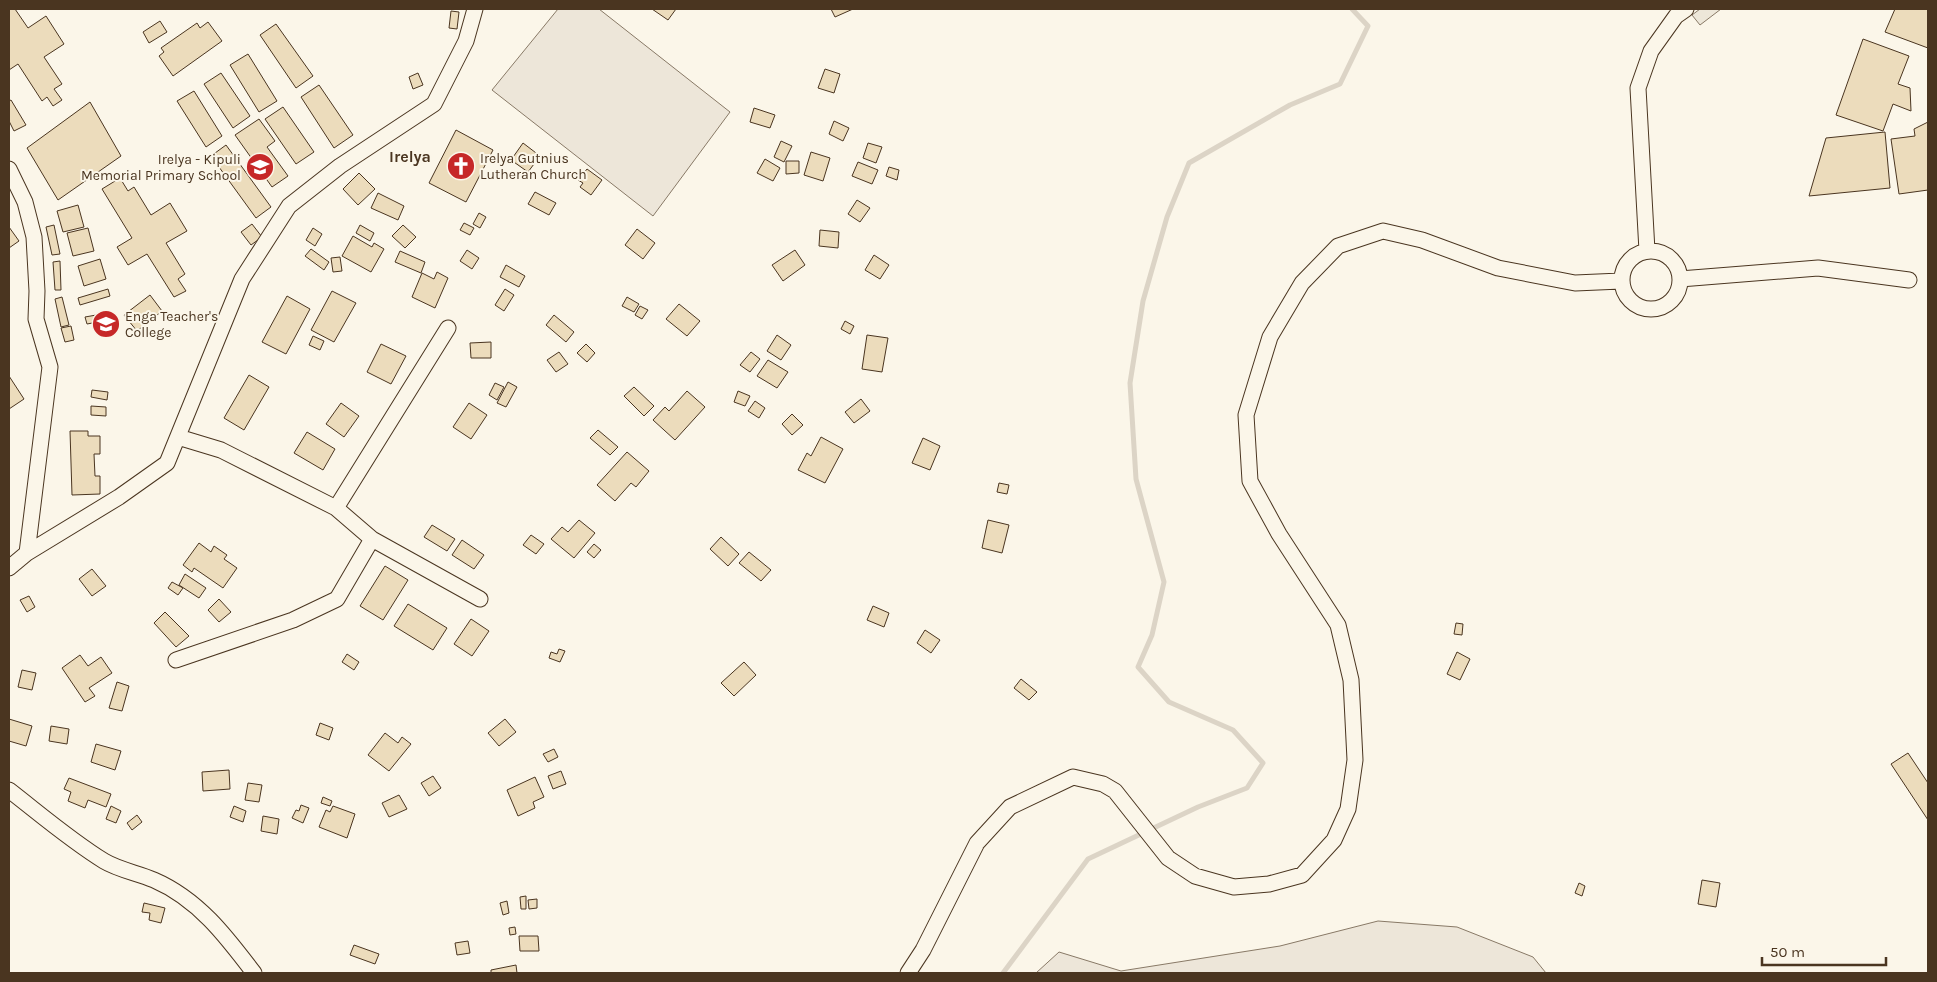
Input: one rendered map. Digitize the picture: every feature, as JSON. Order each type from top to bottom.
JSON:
[{"type":"street","points":[[9,568],[27,553],[119,497],[167,463],[242,279],[289,206],[340,166],[434,104],[466,41],[475,9]]},
{"type":"street","points":[[1647,251],[1638,88],[1651,51],[1676,16],[1686,9]]},
{"type":"street","points":[[9,169],[25,202],[34,237],[37,291],[36,318],[50,367],[27,553]]},
{"type":"street","points":[[908,973],[923,950],[977,843],[1010,808],[1073,777],[1103,784],[1115,792],[1168,858],[1195,876],[1234,887],[1269,884],[1302,875],[1334,840],[1348,809],[1355,760],[1351,680],[1338,625],[1278,534],[1250,481],[1246,415],[1270,337],[1302,284],[1338,246],[1383,231],[1422,240],[1498,268],[1575,283],[1621,282]]},
{"type":"street","points":[[1647,251],[1661,252],[1669,257],[1676,264],[1680,279],[1678,292],[1672,300],[1656,309],[1636,306],[1623,291],[1621,282],[1626,263],[1633,256],[1647,251]]},
{"type":"street","points":[[1680,279],[1818,268],[1909,280]]},
{"type":"street","points":[[336,508],[448,328]]},
{"type":"street","points":[[178,437],[221,450],[336,508],[372,538],[480,599]]},
{"type":"street","points":[[176,660],[293,620],[337,599],[372,538]]},
{"type":"street","points":[[9,790],[69,837],[106,862],[156,880],[198,907],[219,928],[254,973]]},
{"type":"shaded area","points":[[558,9],[599,9],[730,112],[653,216],[492,90]]},
{"type":"shaded area","points":[[1700,9],[1721,9],[1700,25],[1692,15]]},
{"type":"shaded area","points":[[1378,921],[1457,927],[1533,957],[1546,973],[1036,973],[1059,952],[1121,971],[1280,946]]},
{"type":"building","points":[[9,9],[15,9],[28,28],[46,16],[64,44],[44,57],[62,84],[54,89],[62,100],[53,106],[47,97],[42,101],[18,64],[9,70]]},
{"type":"building","points":[[652,9],[676,9],[668,20]]},
{"type":"building","points":[[831,9],[853,9],[835,17]]},
{"type":"building","points":[[1895,9],[1928,9],[1928,48],[1885,32]]},
{"type":"building","points":[[451,11],[459,12],[457,29],[449,28]]},
{"type":"building","points":[[160,21],[167,32],[149,43],[143,32]]},
{"type":"building","points":[[208,22],[222,41],[173,76],[159,56],[164,52],[161,48],[197,23],[200,28]]},
{"type":"building","points":[[276,24],[313,76],[296,88],[260,35]]},
{"type":"building","points":[[1863,39],[1909,56],[1898,84],[1910,88],[1911,111],[1893,104],[1883,131],[1836,115]]},
{"type":"building","points":[[248,54],[277,101],[259,112],[230,65]]},
{"type":"building","points":[[825,69],[840,74],[834,93],[818,88]]},
{"type":"building","points":[[221,73],[250,116],[233,128],[204,84]]},
{"type":"building","points":[[418,73],[423,85],[413,89],[409,77]]},
{"type":"building","points":[[319,85],[353,135],[334,148],[301,97]]},
{"type":"building","points":[[194,91],[222,136],[206,147],[177,101]]},
{"type":"building","points":[[11,100],[26,125],[14,131],[9,121],[9,101]]},
{"type":"building","points":[[90,102],[121,156],[58,200],[27,148]]},
{"type":"building","points":[[283,107],[314,152],[296,164],[265,119]]},
{"type":"building","points":[[754,108],[775,115],[770,128],[750,122]]},
{"type":"building","points":[[259,119],[275,141],[267,147],[288,176],[272,187],[235,135]]},
{"type":"building","points":[[834,121],[849,128],[843,141],[829,134]]},
{"type":"building","points":[[1928,122],[1928,190],[1899,194],[1891,139],[1915,136],[1914,129]]},
{"type":"building","name":"Irelya Gutnius Lutheran Church","points":[[456,130],[493,150],[466,202],[429,183]]},
{"type":"building","points":[[1885,132],[1890,188],[1809,196],[1826,138]]},
{"type":"building","points":[[781,141],[792,146],[784,162],[774,157]]},
{"type":"building","points":[[523,143],[540,156],[528,172],[511,160]]},
{"type":"building","points":[[868,143],[882,147],[876,163],[863,158]]},
{"type":"building","points":[[226,145],[271,207],[256,218],[211,156]]},
{"type":"building","points":[[811,152],[830,158],[823,181],[804,175]]},
{"type":"building","points":[[765,159],[780,168],[773,181],[757,173]]},
{"type":"building","points":[[786,161],[799,161],[799,173],[786,174]]},
{"type":"building","points":[[858,162],[878,170],[872,184],[852,176]]},
{"type":"building","points":[[889,167],[899,170],[897,180],[886,176]]},
{"type":"building","points":[[587,169],[602,180],[591,195],[580,187],[583,183],[578,180]]},
{"type":"building","points":[[359,173],[375,189],[358,205],[343,189]]},
{"type":"building","points":[[120,178],[128,191],[134,187],[151,215],[170,203],[187,231],[166,243],[185,274],[178,279],[186,291],[174,297],[147,254],[128,265],[117,247],[132,238],[102,189]]},
{"type":"building","points":[[535,192],[556,203],[549,215],[528,204]]},
{"type":"building","points":[[378,193],[404,206],[398,220],[371,208]]},
{"type":"building","points":[[857,200],[870,208],[860,222],[848,214]]},
{"type":"building","points":[[78,205],[84,227],[63,232],[57,211]]},
{"type":"building","points":[[479,213],[486,217],[480,228],[473,224]]},
{"type":"building","points":[[464,223],[474,228],[470,235],[460,230]]},
{"type":"building","points":[[252,224],[262,237],[251,245],[241,232]]},
{"type":"building","points":[[54,225],[60,254],[52,255],[46,227]]},
{"type":"building","points":[[360,225],[374,233],[370,241],[356,233]]},
{"type":"building","points":[[403,225],[416,237],[405,248],[392,236]]},
{"type":"building","points":[[9,227],[19,241],[9,248]]},
{"type":"building","points":[[88,228],[94,251],[73,256],[67,233]]},
{"type":"building","points":[[313,228],[322,234],[315,246],[306,240]]},
{"type":"building","points":[[637,229],[655,243],[643,259],[625,245]]},
{"type":"building","points":[[820,230],[839,232],[838,248],[819,246]]},
{"type":"building","points":[[353,236],[372,247],[374,243],[384,249],[371,272],[342,256]]},
{"type":"building","points":[[311,249],[329,262],[324,270],[305,256]]},
{"type":"building","points":[[467,250],[479,258],[472,269],[460,261]]},
{"type":"building","points":[[795,250],[805,265],[783,281],[772,265]]},
{"type":"building","points":[[400,251],[425,262],[421,273],[395,262]]},
{"type":"building","points":[[874,255],[889,265],[880,279],[865,270]]},
{"type":"building","points":[[340,257],[342,271],[333,272],[331,258]]},
{"type":"building","points":[[100,259],[106,279],[84,286],[78,266]]},
{"type":"building","points":[[60,261],[61,290],[55,290],[53,262]]},
{"type":"building","points":[[506,265],[525,276],[519,287],[500,277]]},
{"type":"building","points":[[437,272],[448,278],[435,308],[412,297],[422,273],[434,279]]},
{"type":"building","points":[[108,289],[110,296],[80,305],[78,298]]},
{"type":"building","points":[[505,289],[514,295],[504,311],[495,305]]},
{"type":"building","points":[[332,291],[356,303],[334,342],[311,330]]},
{"type":"building","points":[[150,295],[162,311],[137,331],[124,315]]},
{"type":"building","points":[[287,296],[310,309],[286,354],[262,342]]},
{"type":"building","points":[[62,297],[69,325],[61,327],[55,299]]},
{"type":"building","points":[[627,297],[639,304],[634,312],[622,306]]},
{"type":"building","points":[[679,304],[700,321],[687,336],[666,319]]},
{"type":"building","points":[[640,306],[648,310],[642,319],[635,315]]},
{"type":"building","points":[[102,314],[103,321],[87,324],[85,317]]},
{"type":"building","points":[[554,315],[574,332],[566,342],[546,325]]},
{"type":"building","points":[[845,321],[854,326],[850,334],[841,329]]},
{"type":"building","points":[[71,326],[74,340],[65,342],[61,328]]},
{"type":"building","points":[[777,335],[791,345],[781,360],[767,351]]},
{"type":"building","points":[[867,335],[888,338],[882,372],[862,369]]},
{"type":"building","points":[[313,336],[324,341],[320,350],[309,345]]},
{"type":"building","points":[[491,342],[491,358],[471,358],[470,343]]},
{"type":"building","points":[[381,344],[406,356],[391,384],[367,372]]},
{"type":"building","points":[[586,344],[595,353],[587,362],[577,353]]},
{"type":"building","points":[[559,352],[568,364],[556,372],[547,360]]},
{"type":"building","points":[[751,352],[760,359],[750,372],[740,365]]},
{"type":"building","points":[[768,360],[788,372],[777,388],[757,376]]},
{"type":"building","points":[[249,375],[269,387],[244,430],[224,418]]},
{"type":"building","points":[[9,376],[24,399],[9,409]]},
{"type":"building","points":[[508,382],[517,387],[506,407],[497,403]]},
{"type":"building","points":[[495,383],[504,387],[497,400],[489,395]]},
{"type":"building","points":[[634,387],[654,406],[644,416],[624,396]]},
{"type":"building","points":[[92,390],[108,392],[107,400],[91,397]]},
{"type":"building","points":[[687,391],[705,407],[675,440],[653,420],[665,407],[669,411]]},
{"type":"building","points":[[738,391],[750,396],[745,406],[734,402]]},
{"type":"building","points":[[861,399],[870,411],[854,423],[845,412]]},
{"type":"building","points":[[755,401],[765,408],[759,418],[748,411]]},
{"type":"building","points":[[341,403],[359,416],[344,437],[326,424]]},
{"type":"building","points":[[469,403],[487,415],[471,439],[453,427]]},
{"type":"building","points":[[91,406],[106,407],[106,416],[91,415]]},
{"type":"building","points":[[792,414],[803,425],[792,435],[782,424]]},
{"type":"building","points":[[598,430],[618,447],[610,455],[590,438]]},
{"type":"building","points":[[70,431],[88,431],[88,436],[100,436],[100,454],[94,454],[95,476],[100,476],[100,494],[72,495]]},
{"type":"building","points":[[307,432],[335,449],[323,470],[294,453]]},
{"type":"building","points":[[821,437],[843,449],[825,483],[798,470],[807,453],[811,456]]},
{"type":"building","points":[[923,438],[940,446],[930,470],[912,463]]},
{"type":"building","points":[[627,452],[649,471],[636,487],[631,483],[615,501],[597,485]]},
{"type":"building","points":[[999,483],[1009,485],[1007,494],[997,492]]},
{"type":"building","points":[[579,520],[595,533],[574,558],[551,539],[562,527],[568,532]]},
{"type":"building","points":[[988,520],[1009,525],[1002,553],[982,548]]},
{"type":"building","points":[[432,525],[455,539],[447,551],[424,537]]},
{"type":"building","points":[[531,535],[544,544],[536,554],[523,545]]},
{"type":"building","points":[[721,537],[739,554],[728,566],[710,549]]},
{"type":"building","points":[[462,540],[484,555],[474,569],[452,555]]},
{"type":"building","points":[[199,543],[211,552],[214,546],[227,555],[224,559],[237,568],[223,588],[194,568],[192,572],[183,565]]},
{"type":"building","points":[[594,544],[601,550],[594,558],[587,552]]},
{"type":"building","points":[[749,552],[771,570],[761,581],[739,563]]},
{"type":"building","points":[[385,566],[408,580],[383,620],[360,606]]},
{"type":"building","points":[[92,569],[106,586],[92,596],[79,579]]},
{"type":"building","points":[[185,574],[206,588],[199,598],[179,585]]},
{"type":"building","points":[[172,582],[183,588],[178,595],[168,588]]},
{"type":"building","points":[[29,596],[35,607],[27,612],[20,600]]},
{"type":"building","points":[[219,599],[231,612],[219,622],[208,610]]},
{"type":"building","points":[[408,604],[447,628],[433,650],[394,626]]},
{"type":"building","points":[[873,606],[889,613],[884,627],[867,620]]},
{"type":"building","points":[[165,612],[189,636],[176,647],[154,623]]},
{"type":"building","points":[[471,619],[489,631],[472,656],[454,644]]},
{"type":"building","points":[[1456,623],[1463,624],[1462,635],[1454,634]]},
{"type":"building","points":[[925,630],[940,640],[931,653],[917,643]]},
{"type":"building","points":[[559,649],[565,651],[560,662],[549,658],[551,652],[557,654]]},
{"type":"building","points":[[1457,652],[1470,659],[1460,680],[1447,674]]},
{"type":"building","points":[[347,654],[359,662],[354,670],[342,662]]},
{"type":"building","points":[[80,655],[88,666],[101,657],[112,673],[89,688],[95,696],[85,702],[62,668]]},
{"type":"building","points":[[744,662],[756,675],[734,696],[721,683]]},
{"type":"building","points":[[22,670],[36,673],[32,690],[18,687]]},
{"type":"building","points":[[1021,679],[1037,692],[1029,700],[1014,688]]},
{"type":"building","points":[[117,682],[129,686],[122,711],[109,708]]},
{"type":"building","points":[[9,719],[32,726],[26,746],[9,741]]},
{"type":"building","points":[[505,719],[516,732],[499,746],[488,733]]},
{"type":"building","points":[[320,723],[333,728],[329,740],[316,735]]},
{"type":"building","points":[[51,726],[69,729],[67,744],[49,741]]},
{"type":"building","points":[[385,733],[398,743],[402,737],[411,744],[389,771],[368,755]]},
{"type":"building","points":[[96,744],[121,751],[115,770],[91,762]]},
{"type":"building","points":[[554,749],[558,757],[548,762],[543,754]]},
{"type":"building","points":[[1908,753],[1928,783],[1928,820],[1891,764]]},
{"type":"building","points":[[229,770],[230,789],[203,791],[202,772]]},
{"type":"building","points":[[561,771],[566,784],[553,789],[548,776]]},
{"type":"building","points":[[433,776],[441,788],[429,796],[421,783]]},
{"type":"building","points":[[535,777],[544,797],[533,802],[535,808],[518,816],[507,790]]},
{"type":"building","points":[[69,778],[111,794],[106,807],[88,800],[85,808],[68,801],[71,792],[64,789]]},
{"type":"building","points":[[248,783],[262,785],[259,802],[245,800]]},
{"type":"building","points":[[399,795],[407,809],[389,817],[382,803]]},
{"type":"building","points":[[323,797],[332,801],[330,806],[321,803]]},
{"type":"building","points":[[301,805],[309,808],[303,823],[292,818],[296,810],[299,811]]},
{"type":"building","points":[[111,806],[121,811],[116,823],[106,819]]},
{"type":"building","points":[[234,806],[246,811],[243,822],[230,817]]},
{"type":"building","points":[[333,806],[355,814],[347,838],[319,827],[326,810],[330,812]]},
{"type":"building","points":[[137,815],[142,822],[132,830],[127,823]]},
{"type":"building","points":[[263,816],[279,819],[277,834],[261,831]]},
{"type":"building","points":[[1702,880],[1720,883],[1716,907],[1698,904]]},
{"type":"building","points":[[1579,883],[1585,886],[1582,896],[1575,893]]},
{"type":"building","points":[[526,896],[526,909],[521,909],[520,897]]},
{"type":"building","points":[[537,899],[537,908],[529,909],[528,900]]},
{"type":"building","points":[[507,901],[509,913],[503,915],[500,903]]},
{"type":"building","points":[[144,903],[165,908],[161,923],[149,920],[150,913],[142,912]]},
{"type":"building","points":[[515,927],[516,934],[510,935],[509,928]]},
{"type":"building","points":[[519,936],[538,936],[539,951],[520,951]]},
{"type":"building","points":[[468,941],[470,953],[457,955],[455,943]]},
{"type":"building","points":[[354,945],[379,954],[375,964],[350,955]]},
{"type":"building","points":[[516,965],[517,973],[491,973],[491,970]]},
{"type":"waterway","points":[[1003,973],[1088,859],[1198,807],[1247,788],[1263,763],[1233,730],[1169,702],[1138,667],[1152,635],[1164,582],[1136,479],[1130,383],[1143,301],[1167,217],[1189,163],[1290,105],[1340,84],[1368,26],[1352,9]]},
{"type":"place","name":"Irelya Gutnius Lutheran Church","points":[[461,166]]},
{"type":"place","name":"Irelya - Kipuli Memorial Primary School","points":[[260,167]]},
{"type":"place","name":"Enga Teacher's College","points":[[106,324]]},
{"type":"district","name":"Irelya","points":[[410,156]]}]
